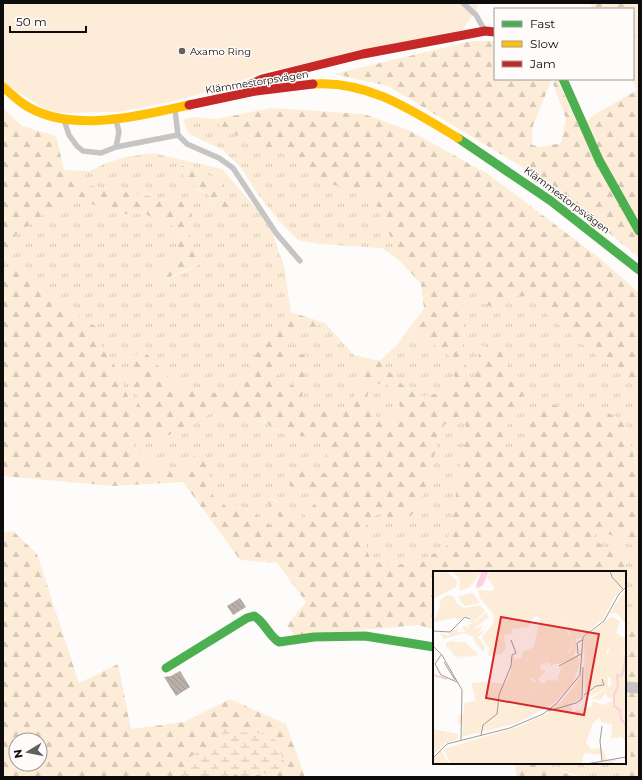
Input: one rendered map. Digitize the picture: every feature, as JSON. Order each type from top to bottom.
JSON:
[{"type":"street","points":[[230,96],[262,79],[330,62],[485,31],[494,32]]},
{"type":"street","points":[[563,80],[599,160],[639,231]]},
{"type":"street","name":"Klämmestorpsvägen","points":[[3,87],[27,107],[41,113],[63,118],[91,120],[115,119],[230,96],[310,83],[340,85],[392,100],[466,143],[536,188],[639,270]]},
{"type":"street","points":[[166,668],[247,618],[254,616],[261,620],[274,638],[279,642],[314,637],[365,636],[433,647]]},
{"type":"street","points":[[626,687],[639,688]]},
{"type":"lane","points":[[463,3],[476,15],[485,31]]},
{"type":"lane","points":[[174,108],[178,135],[187,144],[219,158],[234,168],[276,233],[300,261]]},
{"type":"lane","points":[[63,118],[70,135],[77,146],[83,151],[101,153],[116,147],[178,135]]},
{"type":"lane","points":[[115,119],[119,132],[116,147]]},
{"type":"green space","name":"Axamo Ring","points":[[3,3],[479,3],[476,11],[462,30],[261,73],[228,86],[174,101],[118,112],[64,113],[48,111],[3,82]]},
{"type":"green space","points":[[590,3],[639,3],[639,258],[552,185],[388,86],[334,74],[472,41],[494,41],[494,80],[552,80],[533,125],[532,145],[540,147],[561,143],[566,119],[553,84],[556,80],[579,127],[594,115],[637,90],[632,80],[634,80],[634,8],[592,8]]},
{"type":"green space","points":[[3,108],[22,126],[56,136],[64,170],[90,186],[182,202],[192,214],[190,238],[191,243],[202,257],[200,264],[160,281],[157,279],[158,275],[178,250],[177,228],[145,214],[123,214],[79,200],[66,200],[16,234],[14,249],[3,265]]},
{"type":"green space","points":[[271,108],[364,114],[410,131],[488,174],[602,260],[639,293],[639,390],[626,377],[564,329],[529,296],[512,296],[496,299],[491,307],[483,303],[481,281],[473,283],[466,294],[463,308],[466,325],[461,340],[465,363],[471,381],[476,378],[476,362],[483,345],[501,352],[523,392],[521,410],[508,424],[504,433],[503,452],[510,453],[527,434],[535,414],[552,405],[600,409],[625,421],[635,461],[639,467],[639,548],[606,533],[596,533],[593,538],[605,548],[627,556],[625,571],[433,571],[433,629],[418,625],[295,636],[287,625],[306,602],[277,563],[240,560],[183,482],[113,486],[3,476],[3,279],[17,268],[43,293],[98,328],[102,349],[114,364],[132,406],[136,407],[139,400],[133,387],[129,364],[134,355],[145,352],[179,388],[231,395],[274,326],[291,312],[325,323],[285,337],[290,348],[286,361],[277,372],[285,390],[295,383],[299,355],[307,354],[301,406],[319,412],[347,409],[362,384],[363,370],[354,355],[380,361],[399,382],[419,397],[456,390],[452,358],[410,327],[424,309],[421,284],[402,263],[370,191],[333,185],[295,158],[221,129],[217,119]],"holes":[[[384,382],[392,389],[401,409],[392,423],[377,419],[367,397],[370,387]],[[213,412],[241,420],[258,418],[279,431],[294,435],[319,437],[330,459],[325,473],[313,474],[287,468],[289,484],[298,491],[315,494],[320,499],[304,514],[304,528],[296,527],[290,513],[278,502],[269,498],[268,503],[284,522],[282,530],[269,525],[250,510],[227,507],[214,497],[208,483],[210,467],[200,452],[192,458],[184,468],[162,471],[134,451],[137,439],[143,436],[157,442]],[[452,417],[465,418],[466,433],[447,546],[429,556],[411,563],[392,564],[371,560],[366,548],[363,528],[374,516],[382,512],[388,517],[403,521],[417,511],[430,475],[440,430]]]},
{"type":"green space","points":[[192,117],[217,119],[221,129],[295,158],[333,185],[370,191],[402,263],[382,248],[320,244],[298,240],[280,222],[257,193],[242,169],[223,150],[189,134],[183,120]]},
{"type":"green space","points":[[153,153],[222,169],[269,223],[284,266],[291,312],[274,326],[231,395],[179,388],[145,352],[133,387],[139,400],[136,407],[132,406],[114,364],[102,349],[98,328],[43,293],[17,268],[3,279],[3,265],[14,249],[16,234],[66,200],[80,200],[123,214],[145,214],[177,228],[178,250],[158,275],[160,281],[182,273],[200,264],[202,257],[191,243],[190,238],[192,214],[182,202],[90,186],[64,170],[90,171],[104,164],[125,157]],"holes":[[[181,166],[191,167],[222,182],[224,190],[235,205],[232,211],[221,208],[213,203],[208,194],[200,191]]]},
{"type":"green space","points":[[181,166],[191,167],[222,182],[224,190],[235,205],[232,211],[217,206],[208,194],[190,183],[184,176]]},
{"type":"green space","points":[[481,281],[483,292],[496,299],[529,295],[564,328],[635,385],[639,390],[639,467],[635,461],[625,421],[600,409],[552,405],[535,414],[527,434],[510,454],[503,452],[504,433],[508,424],[521,410],[523,392],[501,352],[476,362],[476,378],[471,381],[465,363],[461,340],[466,325],[463,308],[466,294],[473,283]]},
{"type":"green space","points":[[325,323],[354,355],[363,370],[362,384],[347,409],[319,412],[301,406],[303,391],[299,355],[295,383],[285,391],[277,372],[286,361],[284,337]]},
{"type":"green space","points":[[410,327],[452,358],[456,390],[419,397],[399,382],[380,361],[398,344]]},
{"type":"green space","points":[[384,382],[392,389],[401,409],[392,423],[377,419],[367,397],[370,387]]},
{"type":"green space","points":[[213,412],[241,420],[258,418],[272,428],[287,434],[319,437],[330,459],[325,473],[313,474],[287,468],[298,491],[315,494],[320,499],[304,514],[304,528],[296,527],[277,500],[269,498],[268,503],[284,522],[283,530],[269,525],[250,510],[227,507],[214,497],[208,483],[210,467],[192,458],[184,468],[162,471],[134,451],[137,438],[143,436],[157,442]]},
{"type":"green space","points":[[452,417],[465,418],[466,433],[447,546],[429,556],[411,563],[392,564],[371,560],[366,548],[363,528],[374,516],[382,512],[388,517],[430,475],[440,430]]},
{"type":"green space","points":[[13,531],[37,554],[79,683],[118,664],[131,729],[184,722],[230,699],[286,724],[305,777],[3,777],[3,533]]},
{"type":"green space","points":[[596,533],[606,533],[639,548],[639,624],[626,625],[625,571],[627,556],[605,548],[592,539]]},
{"type":"green space","points":[[639,624],[639,777],[616,777],[620,775],[631,761],[630,747],[626,747],[626,625]]},
{"type":"green space","points":[[224,728],[246,733],[264,733],[275,740],[288,770],[244,777],[234,774],[224,777],[181,777],[179,775],[191,756],[218,743]]},
{"type":"green space","points":[[626,747],[630,747],[631,761],[620,775],[616,777],[581,776],[550,764],[626,764]]},
{"type":"green space","points":[[515,764],[550,764],[565,773],[579,777],[516,777]]},
{"type":"building","points":[[240,598],[246,607],[233,615],[227,606]]},
{"type":"building","points":[[180,671],[190,687],[176,696],[164,677],[171,676]]},
{"type":"traffic: fast","points":[[563,80],[599,160],[639,231]]},
{"type":"traffic: fast","points":[[458,138],[551,201],[639,270]]},
{"type":"traffic: fast","points":[[166,668],[247,618],[254,616],[279,642],[314,637],[365,636],[433,647]]},
{"type":"traffic: slow","points":[[313,84],[333,84],[371,92],[407,108],[458,138]]},
{"type":"traffic: slow","points":[[3,87],[22,103],[40,113],[81,121],[126,118],[189,105]]},
{"type":"traffic: jam","points":[[249,85],[262,79],[363,54],[485,31],[494,32]]},
{"type":"traffic: jam","points":[[189,105],[256,91],[313,84]]},
{"type":"place","name":"Axamo Ring","points":[[182,51]]}]
